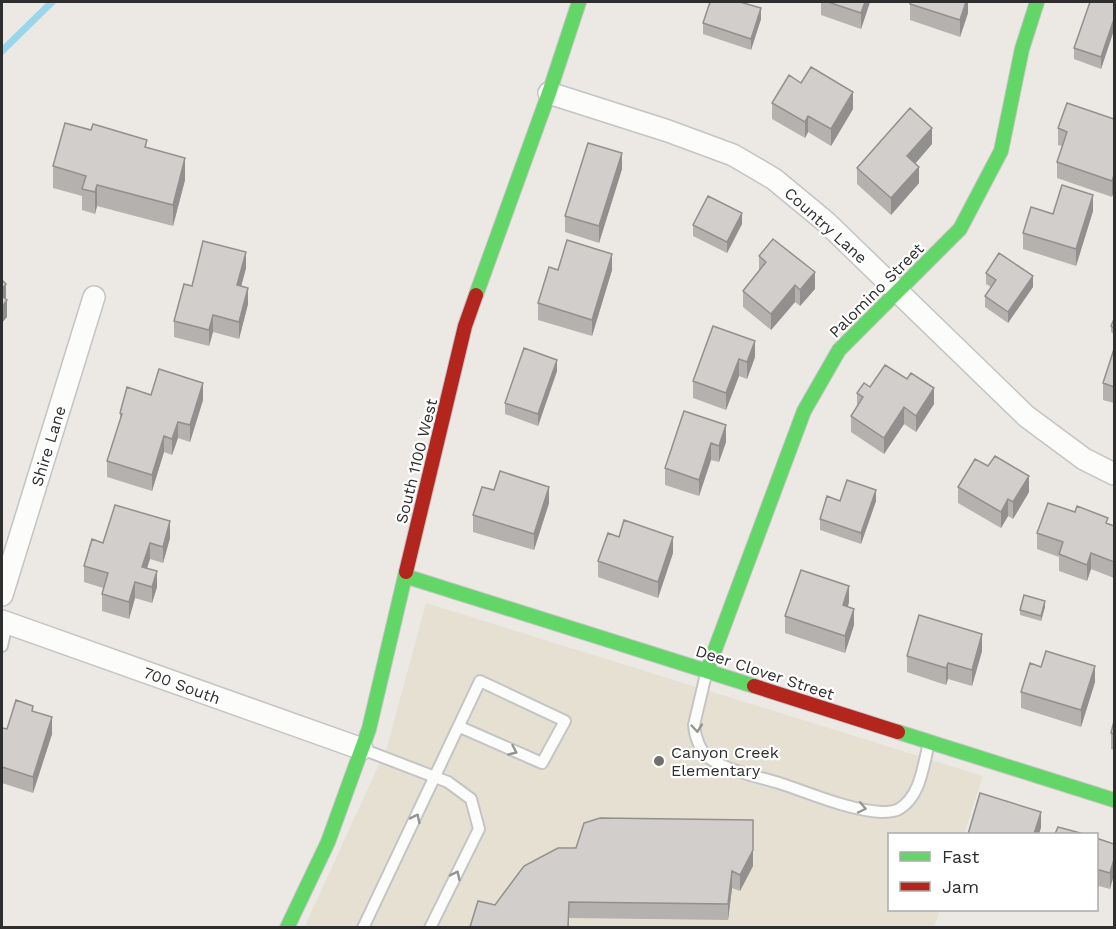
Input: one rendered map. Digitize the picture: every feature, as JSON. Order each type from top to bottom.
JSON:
[{"type":"street","name":"South 1100 West","points":[[287,927],[328,842],[362,749],[380,690],[465,326],[549,93],[579,2]]},
{"type":"street","name":"Palomino Street","points":[[707,671],[804,411],[838,351],[960,229],[1001,151],[1022,49],[1037,2]]},
{"type":"street","name":"Country Lane","points":[[549,93],[668,131],[733,155],[774,179],[825,222],[1026,416],[1084,459],[1114,474]]},
{"type":"street","name":"Shire Lane","points":[[2,595],[94,297]]},
{"type":"street","name":"Deer Clover Street","points":[[405,576],[1114,800]]},
{"type":"street","name":"700 South","points":[[4,622],[362,749]]},
{"type":"lane","points":[[2,646],[4,622]]},
{"type":"lane","points":[[707,671],[697,711],[695,733],[703,753],[712,760],[741,771],[855,807],[880,812],[892,811],[900,808],[914,793],[929,742]]},
{"type":"lane","points":[[363,927],[436,778],[480,681],[565,721],[542,764],[460,727]]},
{"type":"lane","points":[[362,749],[448,782],[471,799],[479,829],[430,927]]},
{"type":"shaded area","name":"Canyon Creek Elementary","points":[[426,603],[983,776],[964,833],[888,833],[888,911],[940,911],[934,927],[304,928],[387,747]]},
{"type":"building","points":[[710,2],[740,2],[761,8],[751,39],[703,23]]},
{"type":"building","points":[[828,2],[865,2],[861,13]]},
{"type":"building","points":[[910,2],[966,2],[960,20],[910,4]]},
{"type":"building","points":[[1090,2],[1114,2],[1114,19],[1101,57],[1074,48]]},
{"type":"building","points":[[811,67],[853,92],[831,129],[808,116],[805,122],[772,103],[789,75],[801,83]]},
{"type":"building","points":[[1067,103],[1114,119],[1114,175],[1112,181],[1057,162],[1067,132],[1058,128]]},
{"type":"building","points":[[910,108],[932,128],[907,156],[919,167],[891,198],[857,168]]},
{"type":"building","points":[[65,123],[91,130],[93,124],[147,140],[145,147],[185,158],[173,205],[97,185],[95,192],[82,189],[86,176],[53,166]]},
{"type":"building","points":[[588,143],[622,153],[599,226],[565,216]]},
{"type":"building","points":[[1062,185],[1093,195],[1076,249],[1023,233],[1031,207],[1053,214]]},
{"type":"building","points":[[708,196],[742,213],[727,242],[693,225]]},
{"type":"building","points":[[773,239],[815,272],[800,290],[795,285],[771,314],[743,291],[766,262],[759,256]]},
{"type":"building","points":[[567,240],[612,254],[592,320],[538,303],[549,267],[558,270]]},
{"type":"building","points":[[203,241],[246,252],[237,285],[248,288],[239,322],[213,315],[209,330],[174,321],[184,284],[192,286]]},
{"type":"building","points":[[999,253],[1033,276],[1008,312],[985,296],[996,280],[986,273]]},
{"type":"building","points":[[2,296],[7,300],[2,307]]},
{"type":"building","points":[[713,326],[755,341],[747,362],[739,359],[726,393],[693,381]]},
{"type":"building","points":[[524,348],[557,360],[538,414],[505,403]]},
{"type":"building","points":[[1114,349],[1114,387],[1103,383]]},
{"type":"building","points":[[885,365],[907,379],[911,373],[934,388],[916,416],[904,407],[884,438],[851,416],[863,397],[857,393],[864,383],[870,387]]},
{"type":"building","points":[[159,369],[203,383],[190,425],[178,422],[172,439],[164,436],[152,475],[107,461],[122,414],[120,413],[127,387],[151,395]]},
{"type":"building","points":[[684,411],[726,425],[719,446],[711,443],[699,480],[665,468]]},
{"type":"building","points":[[995,456],[1029,476],[1013,502],[1008,499],[1001,512],[958,487],[975,459],[988,466]]},
{"type":"building","points":[[500,471],[549,487],[534,534],[473,515],[482,487],[494,490]]},
{"type":"building","points":[[847,480],[876,490],[861,533],[820,519],[827,496],[840,501]]},
{"type":"building","points":[[1048,503],[1075,512],[1077,506],[1108,518],[1106,523],[1114,526],[1114,562],[1091,553],[1087,565],[1059,554],[1063,542],[1037,533]]},
{"type":"building","points":[[115,505],[170,521],[163,547],[150,543],[142,567],[157,571],[152,587],[135,582],[129,602],[102,594],[108,573],[84,566],[92,539],[103,543]]},
{"type":"building","points":[[624,520],[673,537],[658,582],[598,561],[608,533],[619,537]]},
{"type":"building","points":[[801,570],[849,586],[843,605],[854,609],[845,636],[785,616]]},
{"type":"building","points":[[1024,595],[1045,601],[1041,616],[1020,610]]},
{"type":"building","points":[[919,615],[982,634],[972,670],[948,663],[946,668],[907,656]]},
{"type":"building","points":[[1046,651],[1095,666],[1081,710],[1021,692],[1030,663],[1041,667]]},
{"type":"building","points":[[16,700],[33,706],[32,711],[52,717],[33,777],[2,767],[2,728],[7,729]]},
{"type":"building","points":[[980,793],[1041,812],[1034,833],[968,833]]},
{"type":"building","points":[[600,818],[753,820],[753,850],[740,875],[732,871],[728,904],[569,902],[568,927],[470,927],[478,901],[495,905],[524,866],[558,848],[576,848],[584,823]]},
{"type":"building","points":[[1058,827],[1080,833],[1055,833]]},
{"type":"building","points":[[1098,839],[1114,844],[1114,859],[1110,873],[1099,870],[1098,872]]},
{"type":"waterway","points":[[2,51],[52,2]]},
{"type":"traffic: fast","points":[[476,295],[549,93],[579,2]]},
{"type":"traffic: fast","points":[[707,671],[804,411],[839,350],[960,229],[1001,151],[1022,49],[1037,2]]},
{"type":"traffic: fast","points":[[287,928],[328,842],[369,729],[406,572]]},
{"type":"traffic: fast","points":[[405,576],[754,686]]},
{"type":"traffic: fast","points":[[898,732],[1114,800]]},
{"type":"traffic: jam","points":[[406,572],[465,326],[476,295]]},
{"type":"traffic: jam","points":[[754,686],[898,732]]},
{"type":"place","name":"Canyon Creek Elementary","points":[[659,761]]}]
